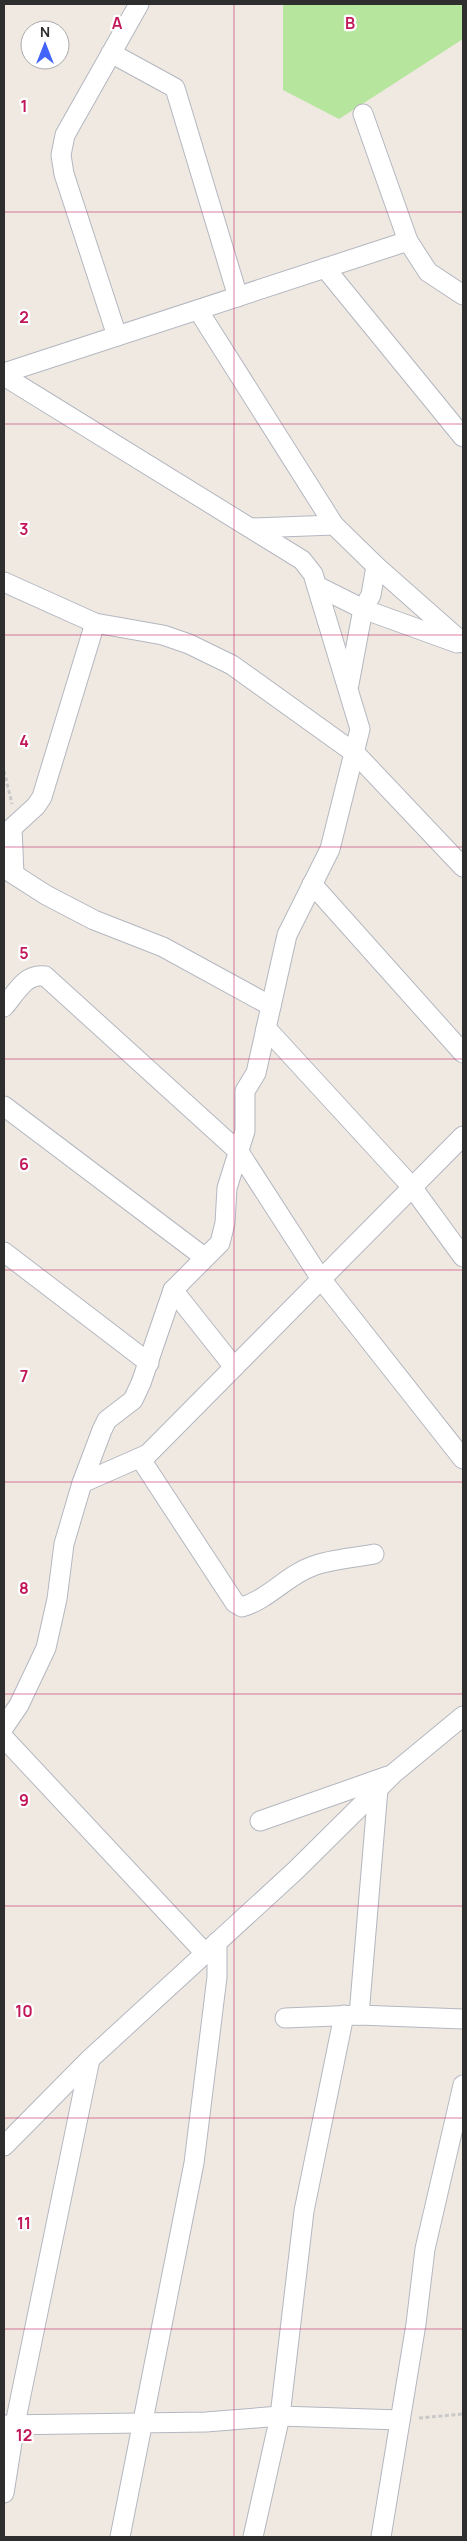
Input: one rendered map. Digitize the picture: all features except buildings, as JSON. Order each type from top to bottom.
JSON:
[{"type":"street","points":[[118,336],[64,174],[61,155],[65,135],[139,4]]},
{"type":"street","points":[[111,53],[175,88],[238,297]]},
{"type":"street","points":[[363,114],[408,241],[428,272],[463,295]]},
{"type":"street","points":[[4,374],[408,241]]},
{"type":"street","points":[[325,268],[463,437]]},
{"type":"street","points":[[198,310],[334,525],[376,566],[463,644]]},
{"type":"street","points":[[4,374],[302,560],[313,574],[360,729],[356,754],[330,849],[287,935],[256,1073],[245,1091],[245,1131],[227,1188],[225,1223],[220,1243],[204,1257],[174,1290],[149,1363],[133,1400],[108,1420],[102,1430],[82,1483],[64,1544],[57,1599],[46,1648],[18,1705],[4,1727]]},
{"type":"street","points":[[251,528],[334,525]]},
{"type":"street","points":[[348,688],[363,609],[371,595],[376,566]]},
{"type":"street","points":[[4,582],[95,623],[163,635],[189,644],[232,665],[356,754],[463,867]]},
{"type":"street","points":[[317,586],[363,609],[463,644]]},
{"type":"street","points":[[95,623],[42,797],[36,806],[12,828],[9,871],[46,895],[94,920],[163,947],[271,1006]]},
{"type":"street","points":[[312,884],[463,1053]]},
{"type":"street","points":[[4,1007],[27,979],[35,974],[46,976],[239,1152],[321,1278],[463,1459]]},
{"type":"street","points":[[266,1028],[412,1187],[463,1257]]},
{"type":"street","points":[[4,1106],[204,1257]]},
{"type":"street","points":[[82,1483],[148,1454],[463,1136]]},
{"type":"street","points":[[4,1252],[149,1363]]},
{"type":"street","points":[[174,1290],[234,1367]]},
{"type":"street","points":[[140,1458],[235,1602],[242,1607],[254,1603],[294,1575],[313,1566],[374,1554]]},
{"type":"street","points":[[4,2146],[90,2060],[211,1948],[394,1773],[463,1716]]},
{"type":"street","points":[[4,1738],[211,1948],[217,1978],[194,2163],[120,2537]]},
{"type":"street","points":[[260,1821],[394,1773]]},
{"type":"street","points":[[253,2537],[280,2416],[304,2211],[351,2015],[378,1789]]},
{"type":"street","points":[[285,2018],[351,2015],[463,2019]]},
{"type":"street","points":[[4,2493],[10,2425],[90,2060]]},
{"type":"street","points":[[381,2537],[416,2324],[425,2249],[463,2085]]},
{"type":"street","points":[[10,2425],[142,2424],[280,2416],[400,2420]]},
{"type":"path","points":[[4,771],[12,803],[12,828]]},
{"type":"path","points":[[400,2420],[463,2414]]},
{"type":"green space","points":[[283,4],[463,4],[463,39],[339,119],[283,90]]}]
